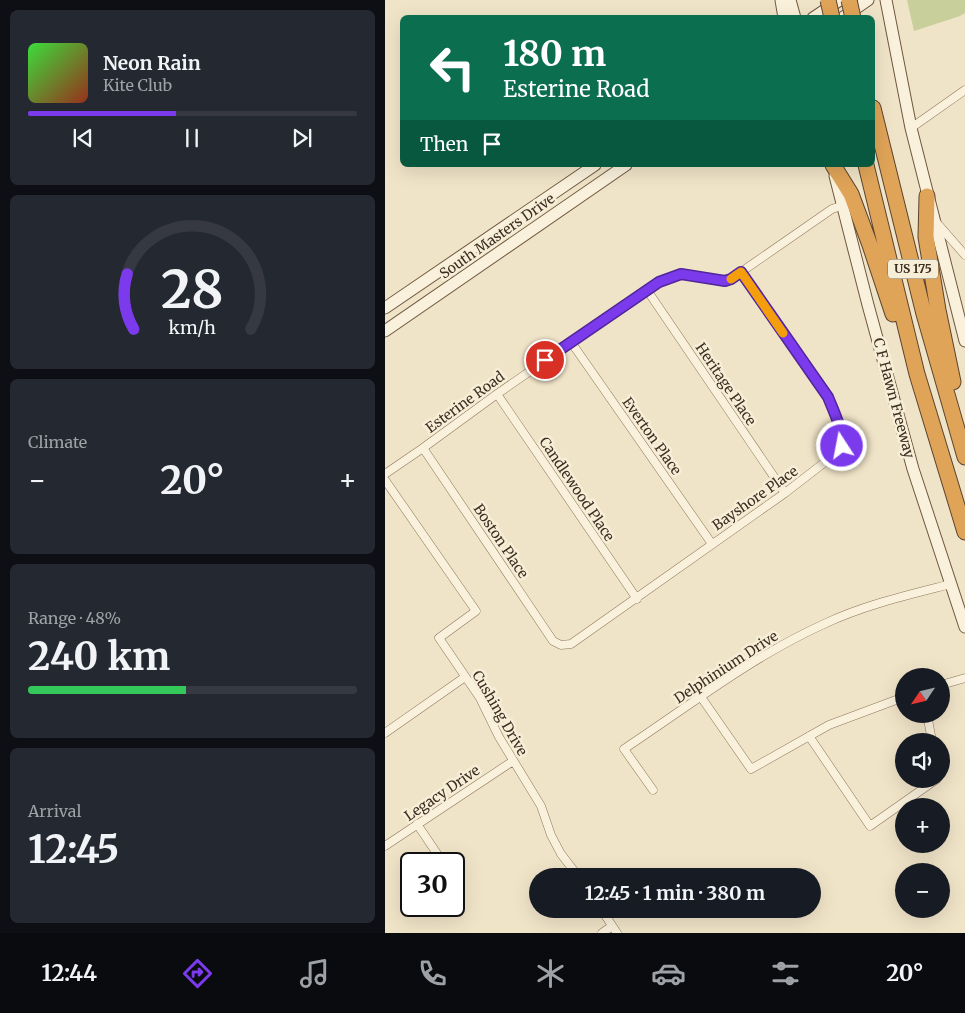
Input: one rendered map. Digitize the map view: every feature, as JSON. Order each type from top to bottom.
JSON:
[{"type":"highway","points":[[828,0],[830,15]]},
{"type":"highway","points":[[849,0],[852,15]]},
{"type":"highway","name":"US 175","points":[[875,116],[924,314],[965,456]]},
{"type":"highway","points":[[833,167],[851,194],[871,245],[904,352],[917,374]]},
{"type":"highway","name":"C F Hawn Freeway","points":[[865,167],[917,374],[965,532]]},
{"type":"highway","points":[[927,196],[926,237],[938,310],[959,408],[958,430]]},
{"type":"main road","points":[[781,0],[784,15]]},
{"type":"main road","points":[[790,0],[794,15]]},
{"type":"main road","points":[[818,15],[840,0]]},
{"type":"main road","points":[[846,15],[868,0]]},
{"type":"main road","points":[[886,0],[911,128],[965,341]]},
{"type":"main road","name":"South Masters Drive","points":[[385,308],[592,167]]},
{"type":"main road","name":"South Masters Drive","points":[[385,331],[622,167]]},
{"type":"main road","name":"C F Hawn Freeway","points":[[833,167],[913,469],[965,627]]},
{"type":"street","points":[[911,128],[965,90]]},
{"type":"street","name":"Esterine Road","points":[[385,474],[659,282],[681,274],[725,281],[731,279],[832,209],[844,205]]},
{"type":"street","points":[[934,220],[965,255]]},
{"type":"street","name":"Bayshore Place","points":[[561,645],[571,644],[637,599],[785,493],[838,452],[842,446],[828,397],[741,272]]},
{"type":"street","name":"Heritage Place","points":[[647,290],[785,493]]},
{"type":"street","name":"Everton Place","points":[[571,342],[712,544]]},
{"type":"street","name":"Candlewood Place","points":[[497,394],[637,599]]},
{"type":"street","name":"Boston Place","points":[[423,448],[553,641],[561,645]]},
{"type":"street","name":"Cushing Drive","points":[[385,480],[476,611],[439,638],[480,698],[513,761],[541,806],[551,835],[561,854],[572,868]]},
{"type":"street","name":"Delphinium Drive","points":[[653,790],[624,749],[767,653],[825,623],[885,601],[951,584]]},
{"type":"street","points":[[385,733],[465,677]]},
{"type":"street","points":[[950,682],[965,678]]},
{"type":"street","points":[[701,697],[751,769],[829,725],[895,699]]},
{"type":"street","points":[[809,736],[870,826],[924,788]]},
{"type":"street","name":"Legacy Drive","points":[[385,846],[513,761]]},
{"type":"street","points":[[417,824],[436,852]]},
{"type":"street","points":[[602,933],[615,930],[607,918]]},
{"type":"green space","points":[[907,0],[965,0],[965,13],[914,31]]},
{"type":"slow traffic","points":[[731,279],[741,272],[783,333]]},
{"type":"route","points":[[545,360],[659,282],[681,274],[725,281],[741,272],[828,397],[837,420],[842,446]]}]
